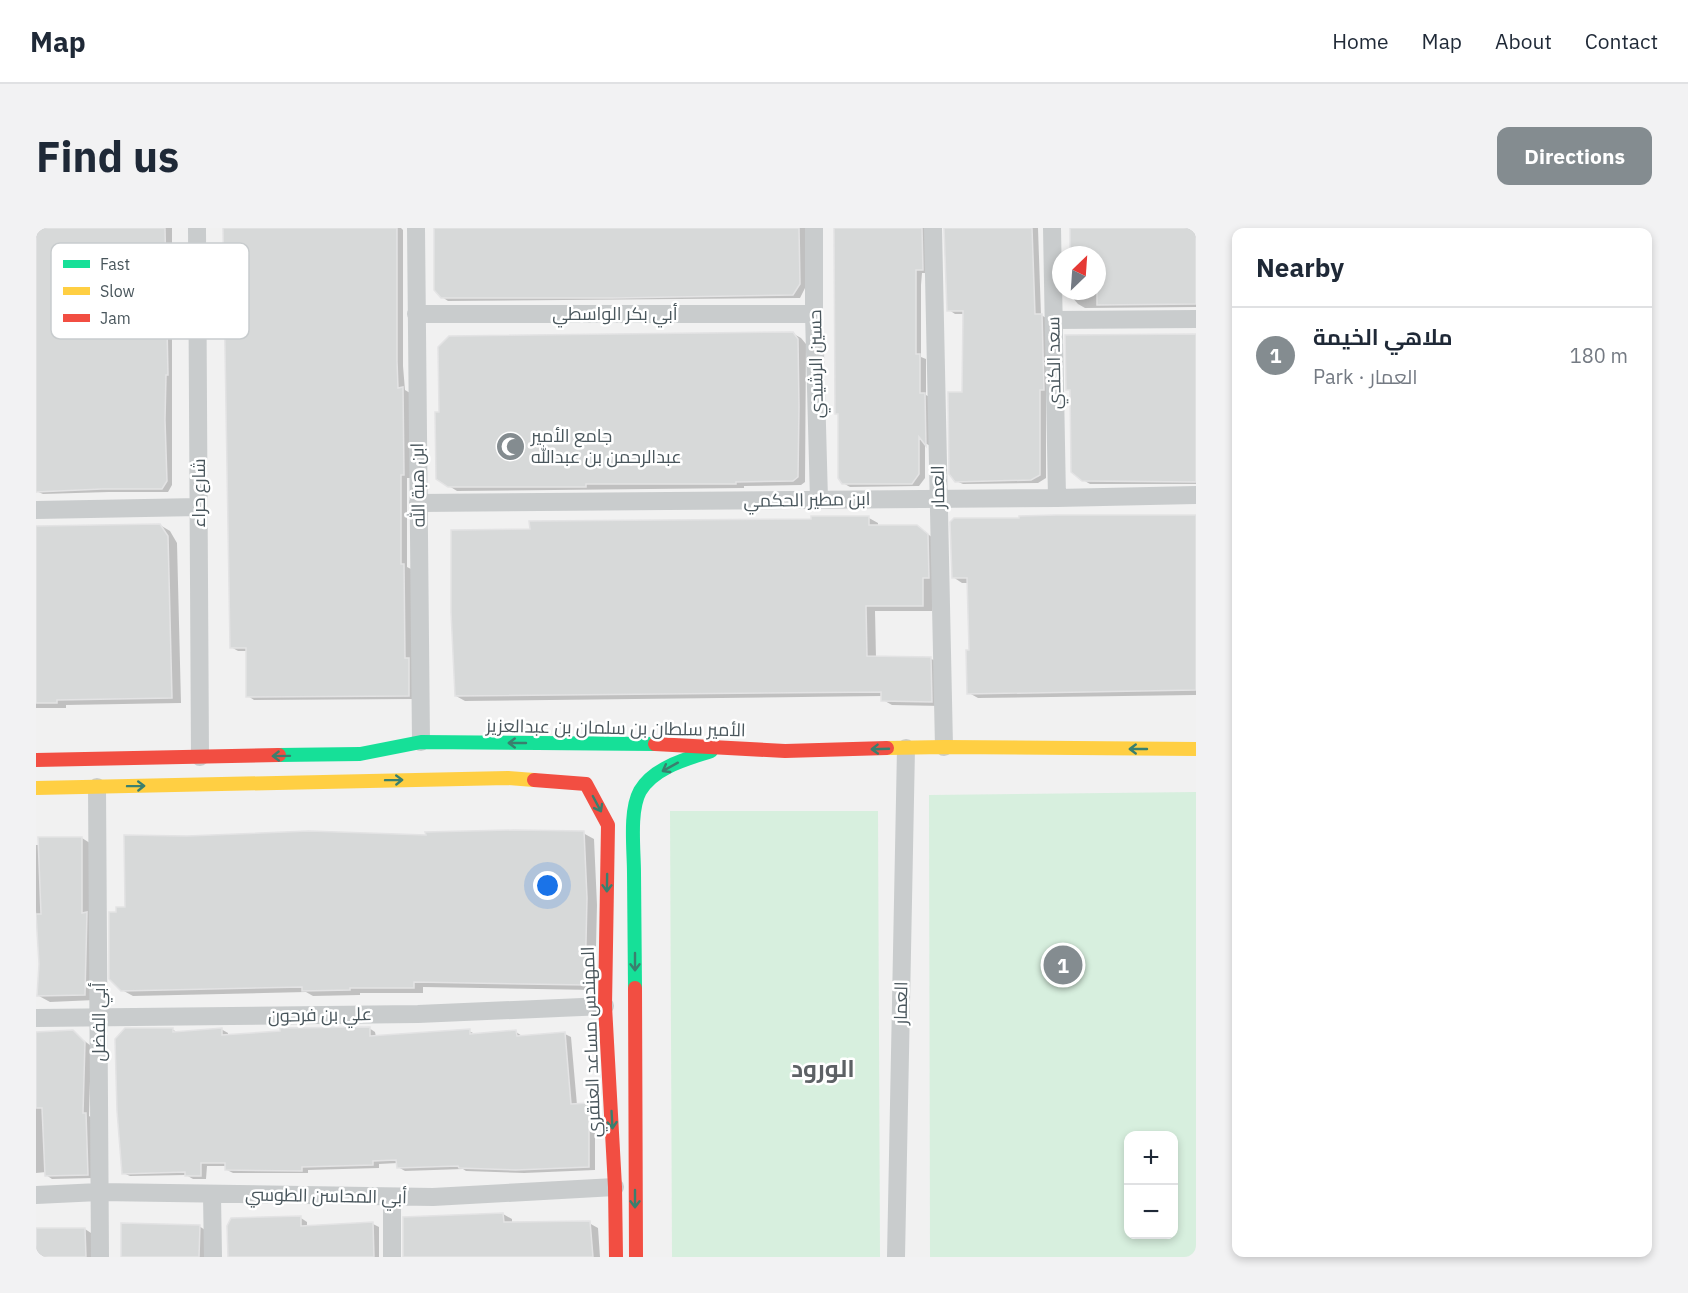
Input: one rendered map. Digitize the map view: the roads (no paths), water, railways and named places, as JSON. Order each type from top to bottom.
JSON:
[{"type":"street","name":"شارع حراء","points":[[197,228],[197,243]]},
{"type":"street","name":"ابن هبة الله","points":[[416,228],[421,742]]},
{"type":"street","name":"حسين الرشيدي","points":[[814,228],[819,500]]},
{"type":"street","name":"العمار","points":[[933,228],[944,747]]},
{"type":"street","name":"سعد الكندي","points":[[1052,228],[1057,498]]},
{"type":"street","name":"أبي بكر الواسطي","points":[[416,314],[814,314]]},
{"type":"street","points":[[1054,320],[1196,319]]},
{"type":"street","name":"شارع حراء","points":[[198,339],[200,757]]},
{"type":"street","name":"ابن مطير الحكمي","points":[[418,503],[1196,495]]},
{"type":"street","points":[[36,510],[199,507]]},
{"type":"street","name":"الأمير سلطان بن سلمان بن عبدالعزيز","points":[[36,760],[360,754],[421,742],[725,747],[785,751],[944,747],[1196,750]]},
{"type":"street","points":[[636,1257],[636,801],[649,780],[681,762],[725,747]]},
{"type":"street","name":"العمار","points":[[896,1257],[906,748]]},
{"type":"street","points":[[360,754],[360,774],[368,781]]},
{"type":"street","points":[[312,755],[321,759],[322,765],[320,775],[315,782]]},
{"type":"street","name":"المهندس مساعد العنقري","points":[[368,781],[508,778],[586,784],[608,825],[605,1006],[615,1187],[616,1257]]},
{"type":"street","points":[[36,788],[368,781]]},
{"type":"street","name":"أبي الفضل","points":[[97,787],[100,1257]]},
{"type":"street","name":"علي بن فرحون","points":[[36,1018],[418,1014],[605,1006]]},
{"type":"street","name":"أبي المحاسن الطوسي","points":[[36,1195],[99,1192],[433,1197],[615,1187]]},
{"type":"street","points":[[212,1195],[213,1257]]},
{"type":"street","points":[[392,1197],[392,1257]]},
{"type":"place","name":"جامع الأمير عبدالرحمن بن عبدالله","points":[[510,446]]},
{"type":"place","name":"ملاهي الخيمة","points":[[1063,965]]},
{"type":"district","name":"الورود","points":[[823,1069]]}]
